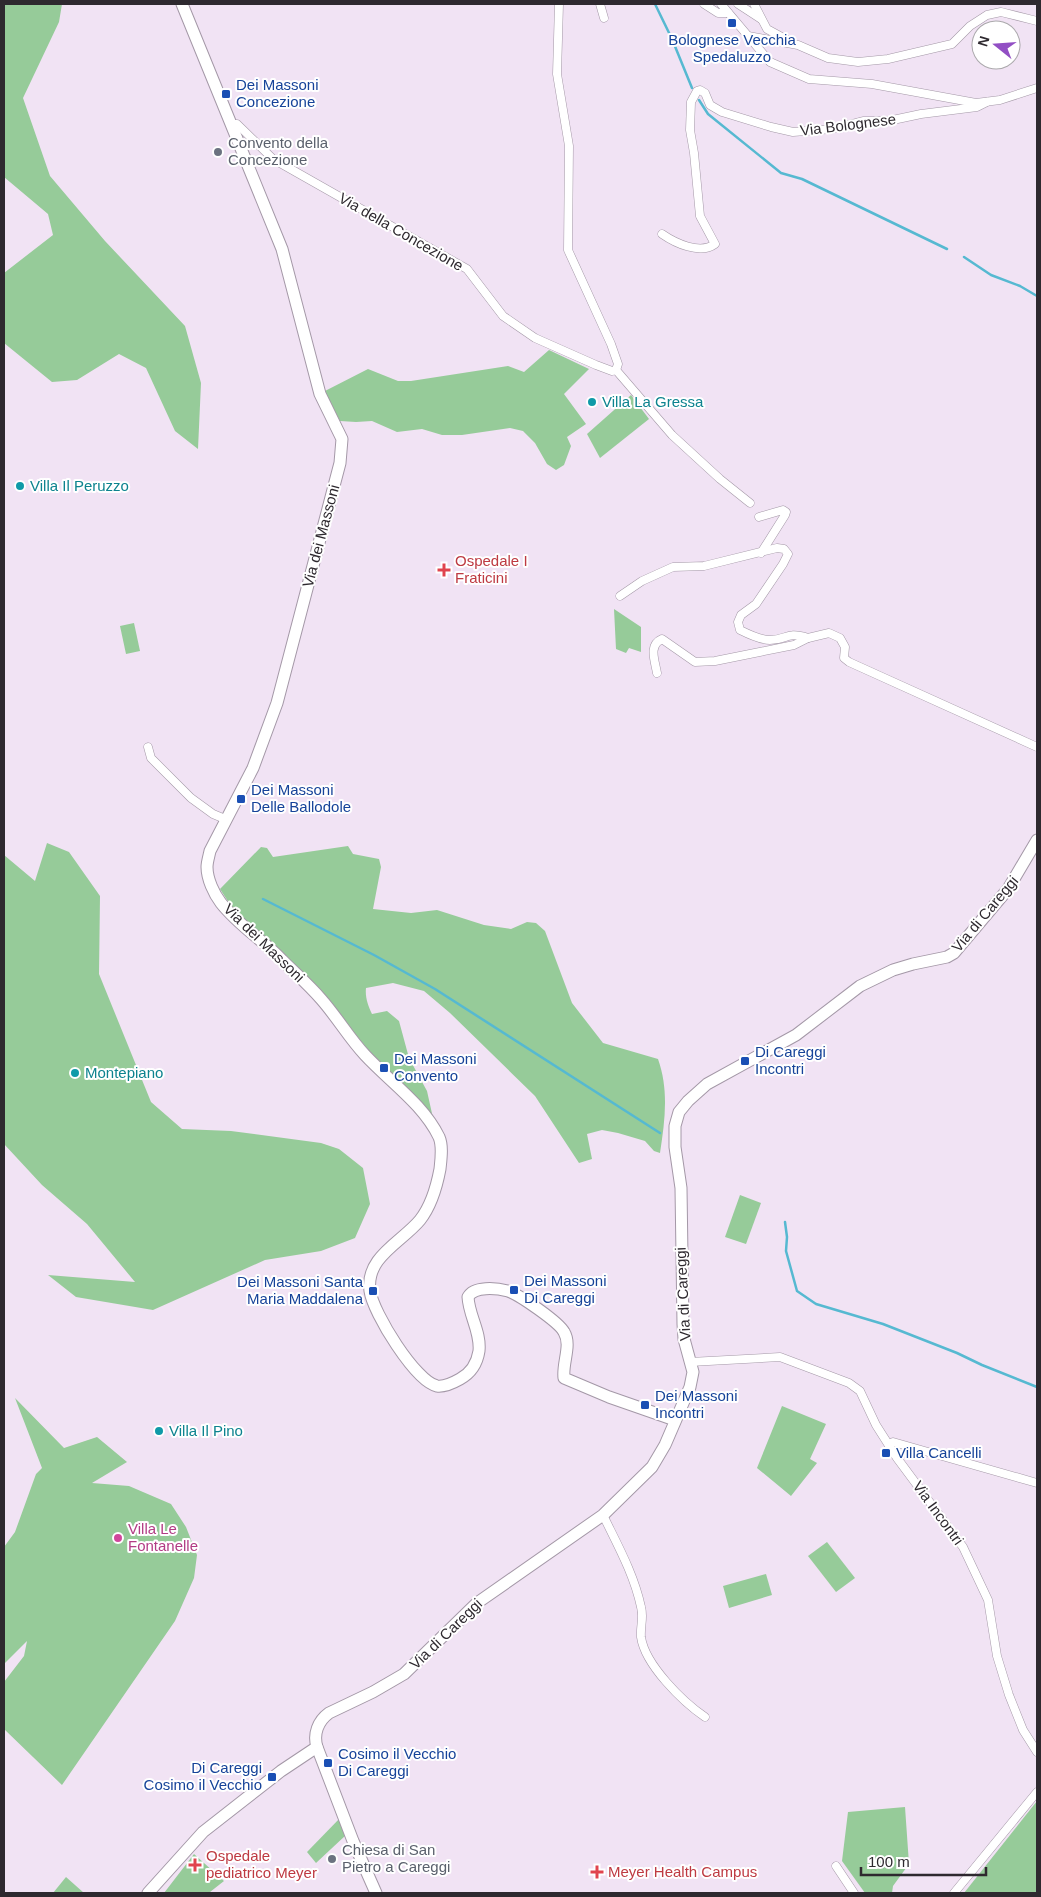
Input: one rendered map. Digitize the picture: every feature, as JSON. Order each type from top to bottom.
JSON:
[{"type":"street","name":"Via dei Massoni","points":[[182,4],[282,249],[320,394],[342,439],[340,462],[277,703],[253,768],[210,851],[207,867],[212,886],[220,903],[248,932],[279,956],[321,999],[365,1055],[413,1102],[430,1122],[441,1140],[442,1159],[439,1176],[431,1200],[420,1220],[378,1260],[370,1281],[371,1295],[378,1313],[403,1354],[418,1373],[436,1386],[446,1386],[472,1370],[479,1350],[478,1337],[468,1300],[469,1295],[480,1289],[507,1290],[543,1313],[564,1330],[567,1338],[564,1378],[609,1397],[676,1420]]},
{"type":"street","points":[[559,4],[556,74],[569,146],[568,250],[611,344],[618,364],[616,370],[672,435],[720,479],[750,503]]},
{"type":"street","points":[[600,4],[604,18]]},
{"type":"street","name":"Via Bolognese","points":[[704,4],[718,13],[728,13]]},
{"type":"street","name":"Via Bolognese","points":[[721,4],[770,62],[809,79],[872,84],[976,103],[1000,100],[1037,88]]},
{"type":"street","points":[[738,4],[760,19]]},
{"type":"street","points":[[754,4],[760,19],[767,29],[828,58],[858,62],[888,58],[952,44],[970,26],[986,15],[1001,12],[1037,21]]},
{"type":"street","points":[[748,36],[798,45]]},
{"type":"street","name":"Via Bolognese","points":[[662,234],[685,246],[709,249],[714,244],[700,216],[690,130],[691,102],[696,91],[700,90],[705,93],[710,105],[722,112],[794,132],[832,129],[863,121],[888,121],[921,114],[977,107],[987,102]]},
{"type":"street","name":"Via della Concezione","points":[[232,124],[237,124],[273,159],[467,269],[503,316],[535,338],[596,365],[612,371],[616,370]]},
{"type":"street","points":[[758,517],[784,510],[786,512],[761,553]]},
{"type":"street","points":[[620,596],[642,581],[674,567],[704,566],[777,548],[784,548],[788,554],[783,564],[756,604],[740,615],[738,622],[740,630],[750,635],[770,640],[794,634],[808,638]]},
{"type":"street","points":[[657,673],[653,649],[657,641],[662,639],[695,662],[715,661],[794,645],[808,638],[828,633],[840,638],[844,647],[844,658],[849,662],[1037,747]]},
{"type":"street","points":[[148,747],[151,758],[191,798],[213,814],[225,819]]},
{"type":"street","name":"Via di Careggi","points":[[317,1747],[318,1727],[323,1718],[329,1713],[404,1674],[477,1602],[603,1514],[652,1467],[665,1445],[690,1387],[694,1372],[684,1339],[683,1324],[681,1188],[675,1147],[675,1126],[679,1112],[707,1084],[796,1035],[860,986],[893,970],[954,954],[1008,889],[1037,840]]},
{"type":"street","name":"Via Incontri","points":[[690,1362],[780,1357],[849,1383],[860,1391],[876,1425],[897,1458],[964,1547],[988,1600],[997,1656],[1009,1695],[1023,1730],[1037,1752]]},
{"type":"street","points":[[889,1444],[893,1442],[1037,1483]]},
{"type":"street","points":[[603,1514],[627,1563],[642,1608],[641,1638],[650,1660],[663,1678],[696,1711],[706,1717]]},
{"type":"street","points":[[148,1893],[203,1832],[281,1771],[317,1747],[353,1842],[376,1893]]},
{"type":"street","points":[[954,1893],[1037,1792]]},
{"type":"street","points":[[836,1866],[854,1893]]},
{"type":"green space","points":[[4,4],[62,4],[59,22],[23,98],[50,176],[105,241],[185,326],[201,383],[198,449],[175,431],[146,368],[119,354],[77,380],[52,382],[4,343],[4,273],[53,235],[48,214],[4,177]]},
{"type":"green space","points":[[549,350],[589,369],[564,394],[586,424],[567,437],[571,446],[564,465],[556,470],[547,464],[535,443],[523,431],[510,428],[462,435],[442,435],[422,429],[397,432],[372,421],[340,421],[323,392],[368,369],[398,381],[411,381],[508,366],[524,372]]},
{"type":"green space","points":[[631,395],[649,419],[600,458],[587,434]]},
{"type":"green space","points":[[614,609],[641,627],[641,652],[629,648],[626,653],[616,649]]},
{"type":"green space","points":[[134,623],[140,651],[126,654],[120,626]]},
{"type":"green space","points":[[47,843],[69,852],[100,896],[99,974],[151,1102],[182,1129],[231,1131],[321,1143],[339,1149],[363,1168],[370,1204],[355,1238],[321,1251],[265,1260],[153,1310],[76,1297],[48,1275],[135,1282],[87,1224],[42,1185],[4,1144],[4,855],[35,881]]},
{"type":"green space","points":[[348,846],[353,854],[379,859],[381,867],[373,909],[411,913],[437,910],[484,925],[511,929],[527,922],[536,923],[545,931],[572,1003],[603,1043],[658,1059],[665,1094],[660,1153],[654,1151],[645,1141],[602,1130],[587,1134],[592,1159],[579,1163],[535,1096],[450,1013],[424,991],[393,983],[366,988],[367,1001],[372,1014],[387,1011],[399,1021],[409,1058],[427,1091],[433,1118],[370,1052],[315,985],[255,931],[231,906],[220,889],[261,847],[267,848],[273,857]]},
{"type":"green space","points":[[740,1195],[761,1203],[746,1244],[725,1237]]},
{"type":"green space","points":[[15,1398],[64,1448],[97,1437],[127,1462],[92,1483],[129,1486],[171,1504],[186,1527],[197,1555],[194,1578],[175,1621],[62,1785],[4,1729],[4,1682],[24,1656],[27,1641],[4,1664],[4,1547],[15,1532],[36,1474],[42,1468]]},
{"type":"green space","points":[[782,1406],[826,1424],[810,1459],[817,1463],[791,1496],[757,1468]]},
{"type":"green space","points":[[827,1542],[855,1578],[836,1592],[808,1556]]},
{"type":"green space","points":[[766,1574],[772,1595],[729,1608],[723,1586]]},
{"type":"green space","points":[[1037,1801],[1037,1893],[964,1893]]},
{"type":"green space","points":[[905,1807],[909,1864],[893,1886],[892,1893],[865,1893],[842,1861],[848,1812]]},
{"type":"green space","points":[[341,1817],[346,1835],[316,1863],[307,1852]]},
{"type":"green space","name":"Ospedale pediatrico Meyer","points":[[194,1854],[224,1881],[211,1893],[164,1893]]},
{"type":"green space","points":[[66,1877],[84,1893],[53,1893]]},
{"type":"waterway","points":[[655,4],[692,88]]},
{"type":"waterway","points":[[699,100],[708,114],[781,173],[802,179],[947,249]]},
{"type":"waterway","points":[[964,257],[991,275],[1020,286],[1037,296]]},
{"type":"waterway","points":[[263,899],[374,955],[435,989],[660,1133]]},
{"type":"waterway","points":[[785,1222],[786,1251],[797,1291],[816,1304],[883,1324],[1037,1387]]},
{"type":"place","name":"Bolognese Vecchia Spedaluzzo","points":[[732,23]]},
{"type":"place","name":"Dei Massoni Concezione","points":[[226,94]]},
{"type":"place","name":"Convento della Concezione","points":[[218,152]]},
{"type":"place","name":"Villa La Gressa","points":[[592,402]]},
{"type":"place","name":"Villa Il Peruzzo","points":[[20,486]]},
{"type":"place","name":"Ospedale I Fraticini","points":[[444,570]]},
{"type":"place","name":"Dei Massoni Delle Ballodole","points":[[241,799]]},
{"type":"place","name":"Di Careggi Incontri","points":[[745,1061]]},
{"type":"place","name":"Dei Massoni Convento","points":[[384,1068]]},
{"type":"place","name":"Montepiano","points":[[75,1073]]},
{"type":"place","name":"Dei Massoni Di Careggi","points":[[514,1290]]},
{"type":"place","name":"Dei Massoni Santa Maria Maddalena","points":[[373,1291]]},
{"type":"place","name":"Dei Massoni Incontri","points":[[645,1405]]},
{"type":"place","name":"Villa Il Pino","points":[[159,1431]]},
{"type":"place","name":"Villa Cancelli","points":[[886,1453]]},
{"type":"place","name":"Villa Le Fontanelle","points":[[118,1538]]},
{"type":"place","name":"Cosimo il Vecchio Di Careggi","points":[[328,1763]]},
{"type":"place","name":"Di Careggi Cosimo il Vecchio","points":[[272,1777]]},
{"type":"place","name":"Chiesa di San Pietro a Careggi","points":[[332,1859]]},
{"type":"place","name":"Ospedale pediatrico Meyer","points":[[195,1865]]},
{"type":"place","name":"Meyer Health Campus","points":[[597,1872]]}]
